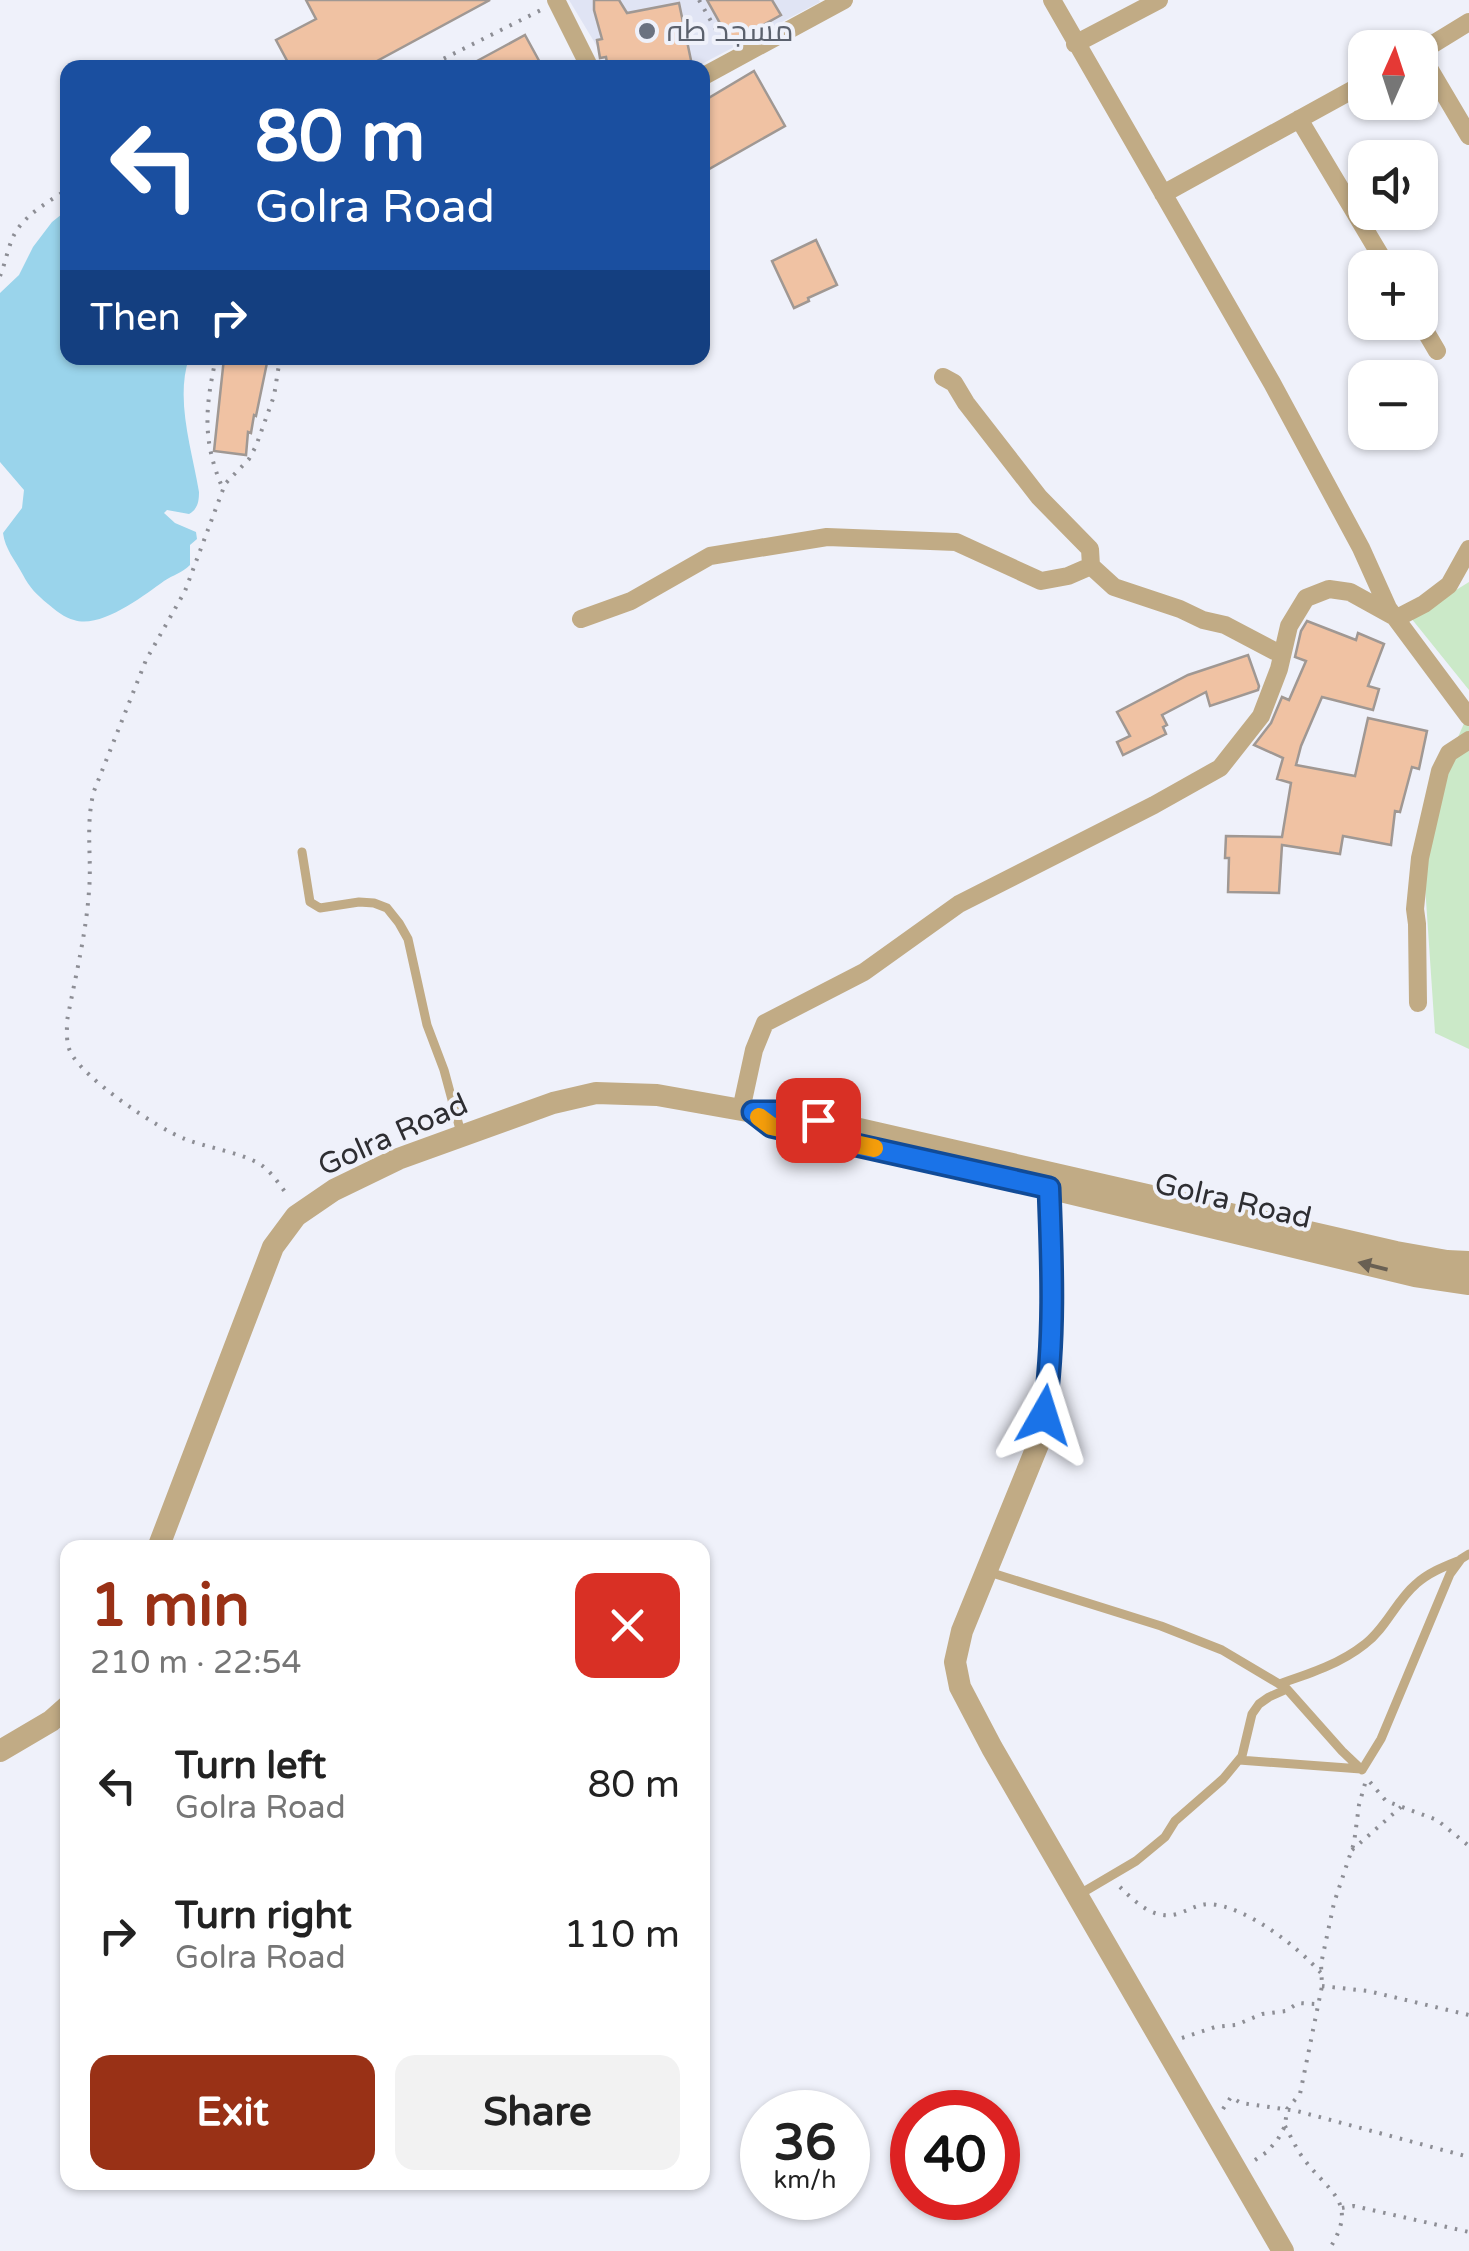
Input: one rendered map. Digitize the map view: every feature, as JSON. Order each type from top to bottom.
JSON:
[{"type":"street","points":[[1052,0],[1272,383],[1361,548],[1388,608],[1469,718]]},
{"type":"street","points":[[1075,44],[1159,0]]},
{"type":"street","points":[[557,1],[586,60]]},
{"type":"street","points":[[710,73],[831,3]]},
{"type":"street","points":[[1438,41],[1469,22]]},
{"type":"street","points":[[1438,83],[1469,136]]},
{"type":"street","points":[[1163,194],[1348,92]]},
{"type":"street","points":[[1299,119],[1377,250]]},
{"type":"street","points":[[1431,340],[1438,351]]},
{"type":"street","points":[[942,377],[954,382],[1040,497],[1090,549],[1091,566],[1114,588],[1225,625],[1282,655]]},
{"type":"street","points":[[581,620],[631,601],[710,556],[828,537],[956,542],[1041,581],[1091,566]]},
{"type":"street","points":[[1397,618],[1450,585],[1469,549]]},
{"type":"street","points":[[747,1111],[754,1050],[765,1023],[864,972],[959,904],[1220,768],[1260,716],[1289,626],[1306,598],[1329,589],[1350,592],[1397,618]]},
{"type":"street","points":[[1418,1004],[1414,908],[1420,858],[1440,771],[1449,753],[1469,740]]},
{"type":"street","name":"Golra Road","points":[[161,1540],[272,1247],[296,1216],[334,1190],[398,1158],[552,1102],[596,1093],[657,1096],[747,1111],[771,1126],[1396,1252],[1469,1262]]},
{"type":"street","points":[[1050,1181],[1052,1285],[1045,1406],[1039,1442],[962,1631],[955,1662],[960,1687],[1282,2251]]},
{"type":"street","name":"Golra Road","points":[[1050,1181],[1415,1276],[1469,1284]]},
{"type":"street","points":[[0,1751],[60,1713]]},
{"type":"lane","points":[[302,852],[310,902],[320,908],[374,903],[386,908],[408,939],[426,1025],[444,1070],[462,1135]]},
{"type":"lane","points":[[1077,1895],[1151,1850],[1175,1821],[1223,1780],[1242,1756],[1252,1714],[1268,1696],[1369,1642],[1416,1584],[1465,1556]]},
{"type":"lane","points":[[1365,1774],[1450,1574],[1465,1556]]},
{"type":"lane","points":[[987,1572],[1222,1650],[1283,1687],[1365,1774]]},
{"type":"lane","points":[[1239,1760],[1365,1774]]},
{"type":"path","points":[[700,0],[733,60]]},
{"type":"path","points":[[440,60],[557,1]]},
{"type":"path","points":[[0,276],[14,232],[60,195]]},
{"type":"path","points":[[215,365],[208,403],[208,440],[223,489]]},
{"type":"path","points":[[279,365],[274,396],[256,446],[223,489],[185,590],[146,660],[94,791],[88,811],[90,890],[66,1036],[78,1064],[95,1080],[170,1132],[259,1163],[302,1212]]},
{"type":"path","points":[[1365,1774],[1386,1800],[1436,1820],[1469,1846]]},
{"type":"path","points":[[1246,2188],[1255,2159],[1267,2152],[1285,2126],[1287,2109],[1300,2094],[1334,1903],[1352,1850],[1365,1774]]},
{"type":"path","points":[[1352,1850],[1401,1807]]},
{"type":"path","points":[[1112,1875],[1131,1898],[1154,1913],[1166,1916],[1203,1904],[1234,1910],[1280,1935],[1321,1973]]},
{"type":"path","points":[[1322,1986],[1380,1994],[1469,2015]]},
{"type":"path","points":[[1164,2046],[1214,2027],[1286,2011],[1298,2003],[1318,2004]]},
{"type":"path","points":[[1208,2122],[1231,2096],[1248,2104],[1287,2109],[1469,2157]]},
{"type":"path","points":[[1285,2126],[1300,2154],[1341,2203],[1339,2229],[1328,2251]]},
{"type":"path","points":[[1342,2208],[1354,2206],[1469,2232]]},
{"type":"shaded area","points":[[569,0],[820,2],[709,60],[605,60]]},
{"type":"green space","points":[[1469,582],[1469,690],[1411,618]]},
{"type":"green space","points":[[1469,712],[1469,1049],[1435,1033],[1423,856],[1455,744]]},
{"type":"water","points":[[60,216],[60,365],[187,365],[184,408],[199,492],[197,504],[189,514],[167,510],[164,513],[196,532],[197,539],[190,545],[190,565],[121,610],[85,622],[64,616],[34,591],[3,533],[22,508],[24,490],[0,462],[0,293],[19,275]]},
{"type":"building","points":[[306,0],[490,0],[379,60],[287,60],[276,40],[316,19]]},
{"type":"building","name":"مسجد طہ","points":[[594,0],[619,0],[627,13],[679,3],[691,60],[600,58],[597,40],[602,39]]},
{"type":"building","points":[[707,0],[772,0],[781,15],[731,43]]},
{"type":"building","points":[[525,35],[539,60],[479,60]]},
{"type":"building","points":[[754,71],[785,126],[710,168],[710,97]]},
{"type":"building","points":[[816,240],[837,285],[794,308],[772,261]]},
{"type":"building","points":[[223,365],[267,365],[256,416],[251,433],[248,432],[246,455],[214,451]]},
{"type":"building","points":[[1307,621],[1356,640],[1358,633],[1384,644],[1368,686],[1379,689],[1373,710],[1322,697],[1296,765],[1355,776],[1368,718],[1427,731],[1419,769],[1412,767],[1400,812],[1395,811],[1391,845],[1343,836],[1340,854],[1282,845],[1279,893],[1228,892],[1226,836],[1282,837],[1291,783],[1277,779],[1283,758],[1254,745],[1271,723],[1282,697],[1289,700],[1306,661],[1295,657]]},
{"type":"building","points":[[1248,655],[1258,690],[1210,706],[1206,692],[1162,715],[1166,734],[1123,755],[1117,742],[1130,736],[1117,712],[1188,675]]},
{"type":"slow traffic","points":[[759,1117],[771,1126],[874,1148]]},
{"type":"place","name":"مسجد طہ","points":[[647,31]]},
{"type":"route","points":[[818,1120],[785,1112],[753,1112],[771,1126],[1049,1188],[1052,1285],[1044,1415]]}]
